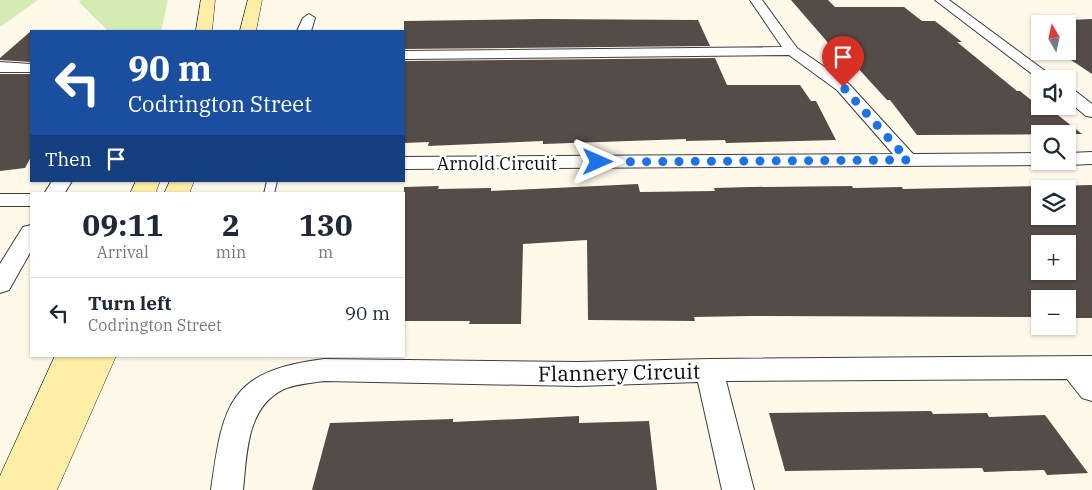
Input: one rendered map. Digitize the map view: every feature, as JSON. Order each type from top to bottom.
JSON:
[{"type":"main road","points":[[204,30],[208,0]]},
{"type":"main road","points":[[248,30],[256,0]]},
{"type":"main road","points":[[14,490],[72,357]]},
{"type":"main road","points":[[36,490],[100,357]]},
{"type":"street","points":[[756,0],[792,51],[843,87],[908,160]]},
{"type":"street","points":[[941,0],[1036,70]]},
{"type":"street","points":[[304,30],[309,18]]},
{"type":"street","points":[[405,54],[792,51]]},
{"type":"street","points":[[0,68],[30,68]]},
{"type":"street","points":[[1079,98],[1092,112]]},
{"type":"street","points":[[1076,159],[1092,158]]},
{"type":"street","name":"Arnold Circuit","points":[[405,163],[1031,159]]},
{"type":"street","points":[[0,200],[30,200]]},
{"type":"street","points":[[0,284],[30,234]]},
{"type":"street","points":[[1083,367],[1092,389]]},
{"type":"street","name":"Flannery Circuit","points":[[227,490],[235,430],[244,407],[267,383],[290,373],[324,370],[578,374],[709,370],[1083,367]]},
{"type":"street","points":[[709,370],[738,490]]},
{"type":"green space","points":[[0,0],[38,0],[0,27]]},
{"type":"green space","points":[[81,0],[168,0],[161,30],[107,30],[79,2]]},
{"type":"building","points":[[791,0],[828,0],[835,7],[904,7],[922,21],[935,21],[962,42],[957,42],[1017,91],[1020,91],[1031,100],[1031,115],[1058,115],[1071,125],[1031,125],[1031,134],[917,135],[890,100],[887,100],[856,66],[849,67]]},
{"type":"building","points":[[542,19],[698,20],[710,46],[405,49],[404,21]]},
{"type":"building","points":[[1092,19],[1092,74],[1071,60],[1076,60],[1076,20]]},
{"type":"building","points":[[30,32],[30,62],[0,60]]},
{"type":"building","points":[[715,58],[727,85],[800,85],[811,101],[816,101],[836,140],[726,143],[725,140],[686,141],[686,139],[543,144],[543,141],[428,146],[429,142],[405,143],[405,61]]},
{"type":"building","points":[[0,74],[30,74],[30,159],[25,168],[0,171]]},
{"type":"building","points":[[638,184],[640,192],[715,191],[714,188],[750,187],[852,186],[853,188],[902,187],[903,189],[1031,186],[1031,225],[1076,225],[1076,185],[1092,185],[1092,318],[1076,318],[1076,290],[1031,290],[1031,317],[751,316],[694,317],[695,321],[588,320],[587,240],[523,244],[521,324],[469,324],[470,321],[405,321],[404,187],[439,186],[438,189],[491,188],[491,191]]},
{"type":"building","points":[[931,411],[933,414],[987,413],[989,417],[1045,415],[1088,473],[1047,475],[1044,470],[984,472],[982,468],[785,471],[769,413]]},
{"type":"building","points":[[579,416],[579,423],[649,421],[657,490],[312,490],[330,423],[453,419],[453,422]]},
{"type":"route","points":[[598,162],[908,160],[843,87]]}]
